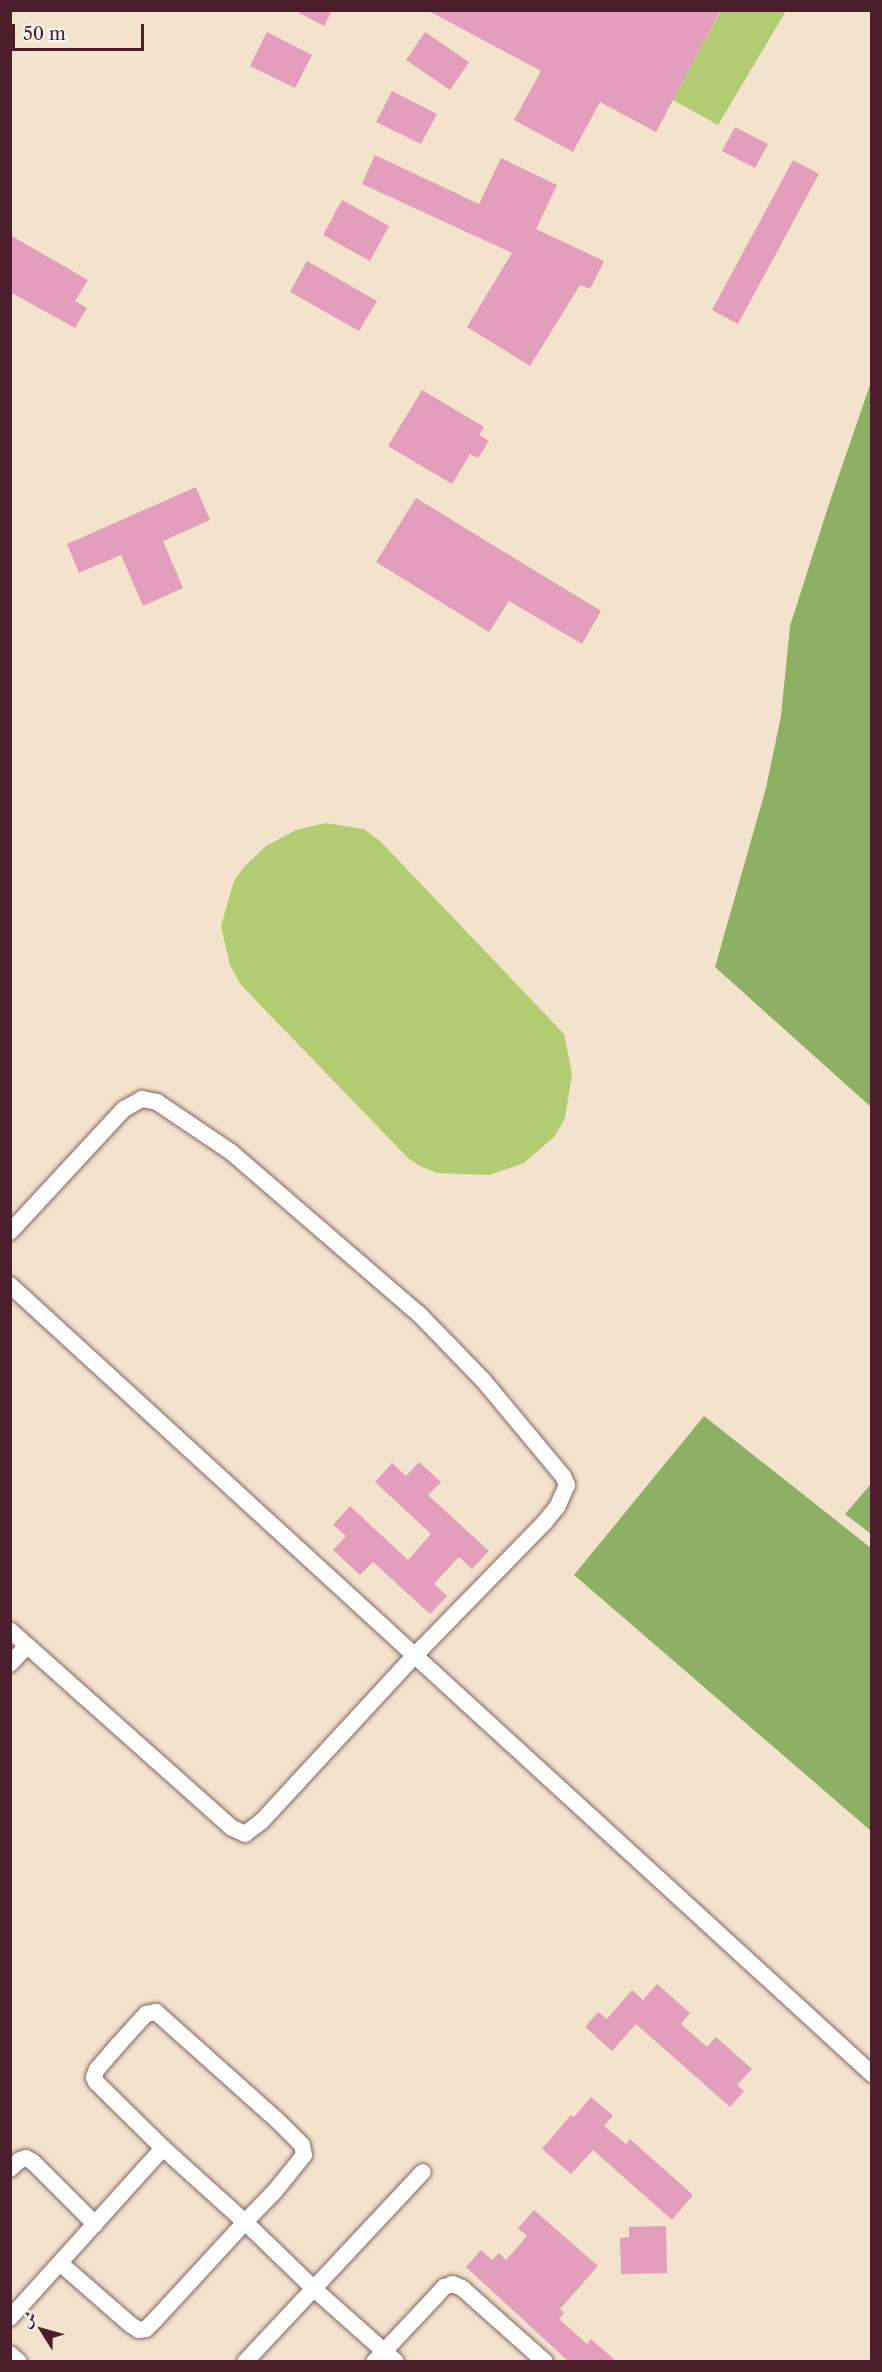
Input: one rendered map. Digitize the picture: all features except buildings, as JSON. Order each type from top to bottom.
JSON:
[{"type":"street","points":[[10,1232],[124,1109],[136,1100],[149,1099],[231,1152],[390,1287],[450,1345],[558,1470],[567,1485],[560,1502],[544,1522],[416,1654],[262,1821],[245,1834],[232,1828],[10,1630]]},
{"type":"street","points":[[10,1285],[416,1654],[872,2074]]},
{"type":"street","points":[[10,1664],[27,1646]]},
{"type":"street","points":[[61,2264],[131,2325],[142,2330],[155,2320],[245,2222],[303,2159],[305,2149],[278,2121],[181,2032],[152,2011],[146,2014],[118,2045],[94,2077],[99,2086],[245,2222],[385,2358],[444,2287],[453,2284],[462,2288],[545,2361]]},
{"type":"street","points":[[10,2318],[163,2148]]},
{"type":"street","points":[[10,2169],[23,2159],[33,2162],[95,2224]]},
{"type":"street","points":[[245,2361],[423,2172]]},
{"type":"street","points":[[10,2354],[19,2361]]},
{"type":"green space","points":[[721,11],[786,11],[718,125],[673,100]]},
{"type":"green space","points":[[871,382],[871,1107],[715,967],[766,788],[781,716],[790,626]]},
{"type":"green space","points":[[326,823],[364,829],[380,841],[564,1034],[572,1074],[565,1118],[555,1136],[524,1163],[489,1175],[437,1173],[409,1159],[241,985],[230,965],[221,926],[234,881],[244,867],[266,846],[296,830]]},
{"type":"green space","points":[[704,1416],[871,1548],[871,1831],[574,1575]]},
{"type":"green space","points":[[871,1484],[871,1534],[845,1514]]}]
